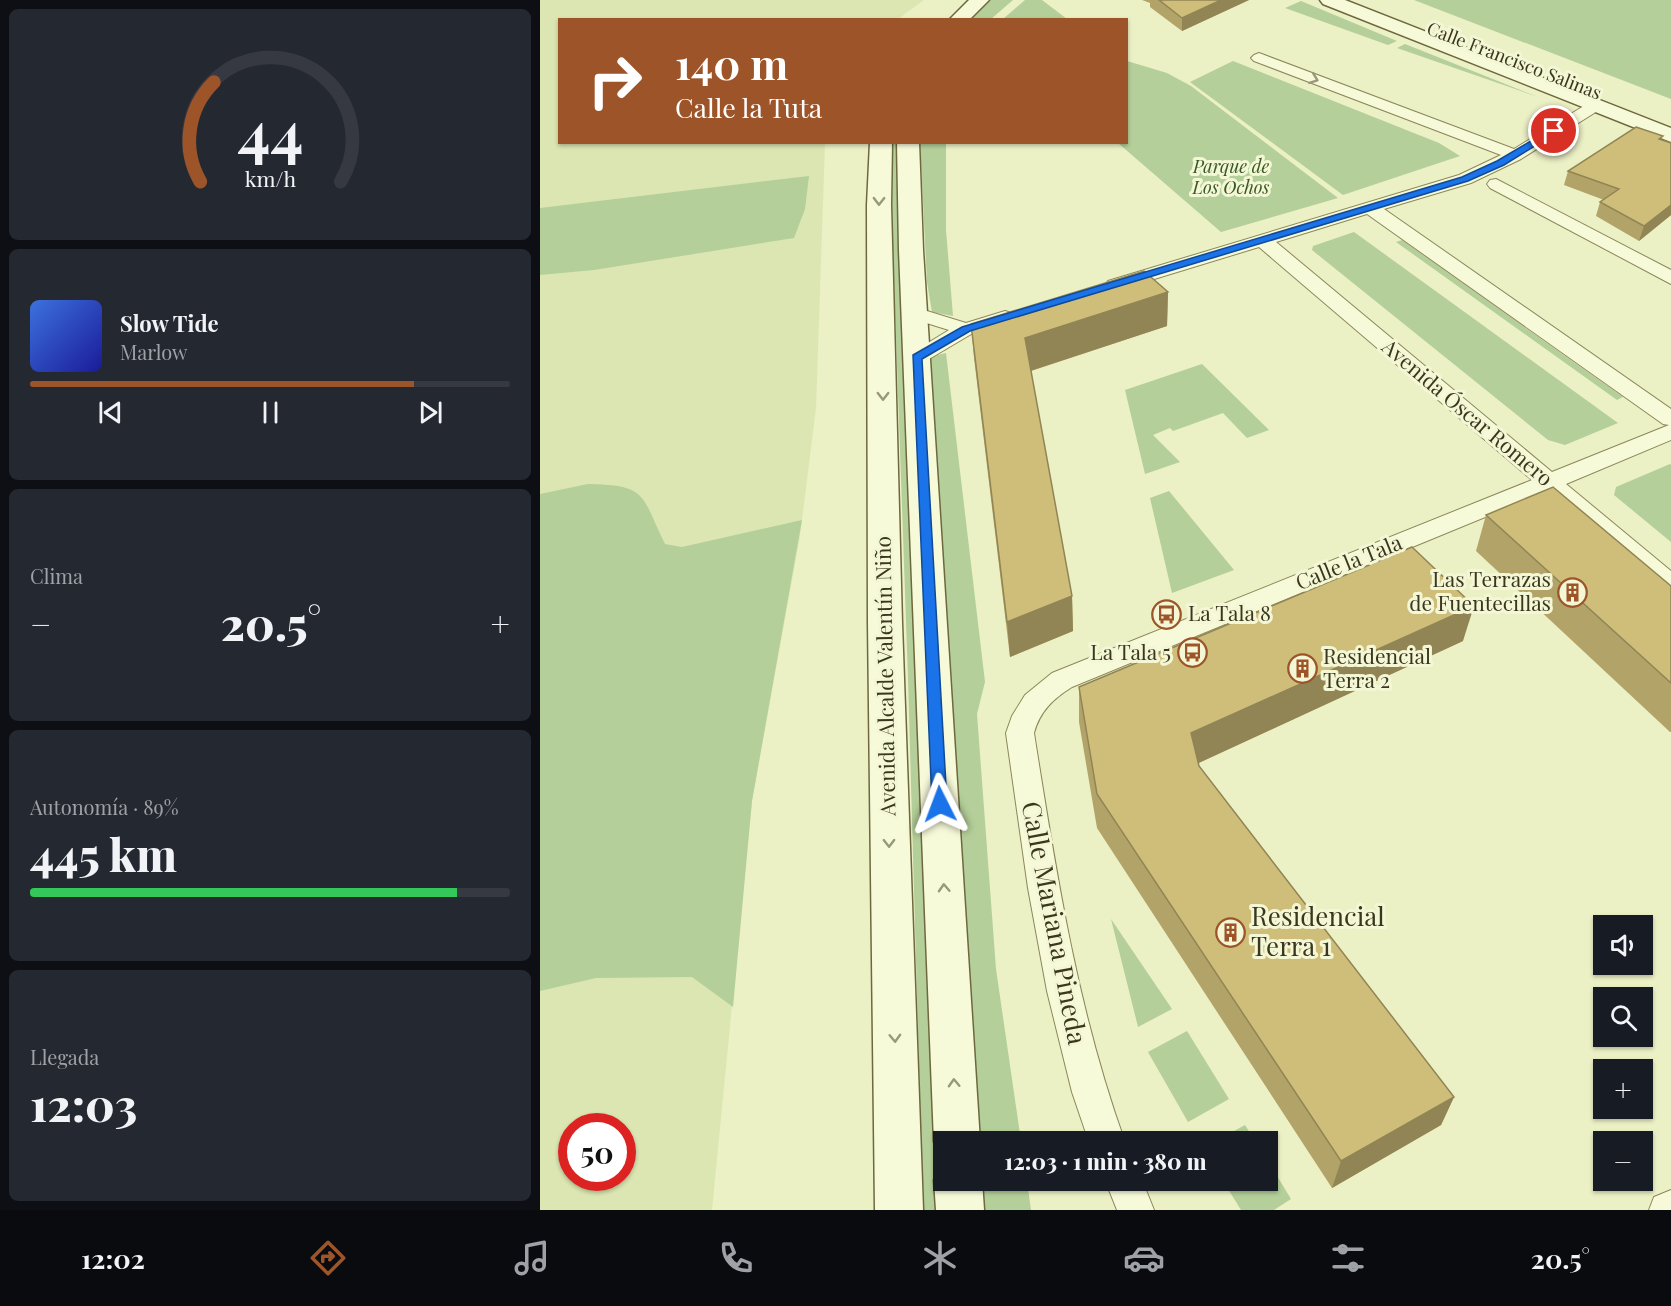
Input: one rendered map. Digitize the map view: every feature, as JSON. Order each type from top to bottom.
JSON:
[{"type":"main road","points":[[952,10],[980,0]]},
{"type":"main road","name":"Calle Francisco Salinas","points":[[1329,0],[1671,136]]},
{"type":"main road","name":"Calle Francisco Salinas","points":[[1357,0],[1671,121]]},
{"type":"main road","name":"Avenida Alcalde Valentín Niño","points":[[882,144],[879,205],[884,588],[899,1210]]},
{"type":"main road","name":"Avenida Alcalde Valentín Niño","points":[[908,144],[956,1131]]},
{"type":"main road","points":[[959,1191],[960,1210]]},
{"type":"street","points":[[1259,58],[1515,155]]},
{"type":"street","points":[[1101,289],[1465,179],[1515,155],[1593,106]]},
{"type":"street","points":[[1497,184],[1671,278]]},
{"type":"street","points":[[1370,208],[1671,419]]},
{"type":"street","name":"Avenida Óscar Romero","points":[[1262,240],[1671,585]]},
{"type":"street","points":[[917,358],[966,329],[1022,312]]},
{"type":"street","points":[[915,313],[966,329]]},
{"type":"street","name":"Calle la Tala","points":[[1031,703],[1044,691],[1062,680],[1671,432]]},
{"type":"street","name":"Calle Mariana Pineda","points":[[1031,703],[1023,717],[1020,733],[1051,935],[1079,1058],[1103,1131]]},
{"type":"street","points":[[1128,1191],[1136,1210]]},
{"type":"green space","points":[[540,0],[924,0],[899,18],[558,18],[558,144],[825,144],[816,408],[800,536],[752,801],[712,1210],[540,1210]]},
{"type":"green space","points":[[990,0],[1013,0],[992,18],[971,18]]},
{"type":"green space","points":[[1025,0],[1042,0],[1066,18],[1004,18]]},
{"type":"green space","points":[[1414,0],[1671,0],[1671,99]]},
{"type":"green space","points":[[1301,1],[1397,41],[1388,45],[1285,8]]},
{"type":"green space","points":[[1405,44],[1538,97],[1397,48]]},
{"type":"green space","name":"Parque de Los Ochos","points":[[1128,61],[1167,73],[1191,86],[1338,198],[1221,232],[1119,144],[1128,144]]},
{"type":"green space","points":[[1233,61],[1439,143],[1460,156],[1343,195],[1190,82]]},
{"type":"green space","points":[[893,144],[899,144],[899,238],[935,1131],[933,1131],[933,1191],[937,1191],[938,1210],[923,1210],[892,222]]},
{"type":"green space","points":[[920,144],[946,144],[946,230],[953,316],[932,312],[927,282]]},
{"type":"green space","points":[[809,176],[805,209],[794,238],[594,270],[540,275],[540,208]]},
{"type":"green space","points":[[1354,232],[1618,423],[1565,445],[1548,440],[1312,250],[1313,246]]},
{"type":"green space","points":[[1402,240],[1623,397],[1617,400],[1396,242]]},
{"type":"green space","points":[[946,353],[985,682],[977,714],[996,969],[1020,1131],[977,1131],[929,357]]},
{"type":"green space","points":[[1202,364],[1269,430],[1247,438],[1223,413],[1173,431],[1170,428],[1153,435],[1180,462],[1145,474],[1125,390]]},
{"type":"green space","points":[[1670,464],[1671,542],[1614,495],[1616,487]]},
{"type":"green space","points":[[588,484],[622,487],[633,491],[646,504],[665,544],[682,547],[802,520],[752,801],[733,1007],[692,977],[596,978],[540,991],[540,494]]},
{"type":"green space","points":[[1169,491],[1234,570],[1172,593],[1150,498]]},
{"type":"green space","points":[[1111,919],[1172,1009],[1138,1027]]},
{"type":"green space","points":[[1187,1031],[1229,1099],[1188,1122],[1148,1052]]},
{"type":"green space","points":[[1245,1125],[1249,1131],[1234,1131]]},
{"type":"green space","points":[[1278,1178],[1291,1199],[1274,1210],[1241,1210],[1229,1191],[1278,1191]]},
{"type":"green space","points":[[981,1191],[1028,1191],[1031,1210],[982,1210]]},
{"type":"building","points":[[1159,0],[1221,0],[1182,18]]},
{"type":"building","points":[[1636,127],[1663,136],[1659,139],[1671,143],[1671,205],[1644,226],[1600,202],[1619,189],[1568,171]]},
{"type":"building","points":[[1144,271],[1168,292],[1025,338],[1072,596],[1007,622],[971,324]]},
{"type":"building","points":[[1553,487],[1671,586],[1671,683],[1486,515]]},
{"type":"building","points":[[1412,547],[1474,606],[1191,733],[1199,766],[1454,1097],[1341,1161],[1097,794],[1079,687]]},
{"type":"place","name":"Las Terrazas de Fuentecillas","points":[[1572,592]]},
{"type":"place","name":"La Tala 8","points":[[1167,614]]},
{"type":"place","name":"La Tala 5","points":[[1192,653]]},
{"type":"place","name":"Residencial Terra 2","points":[[1302,669]]},
{"type":"place","name":"Residencial Terra 1","points":[[1230,932]]},
{"type":"route","points":[[940,804],[917,358],[966,329],[1465,179],[1515,155],[1554,131]]}]
